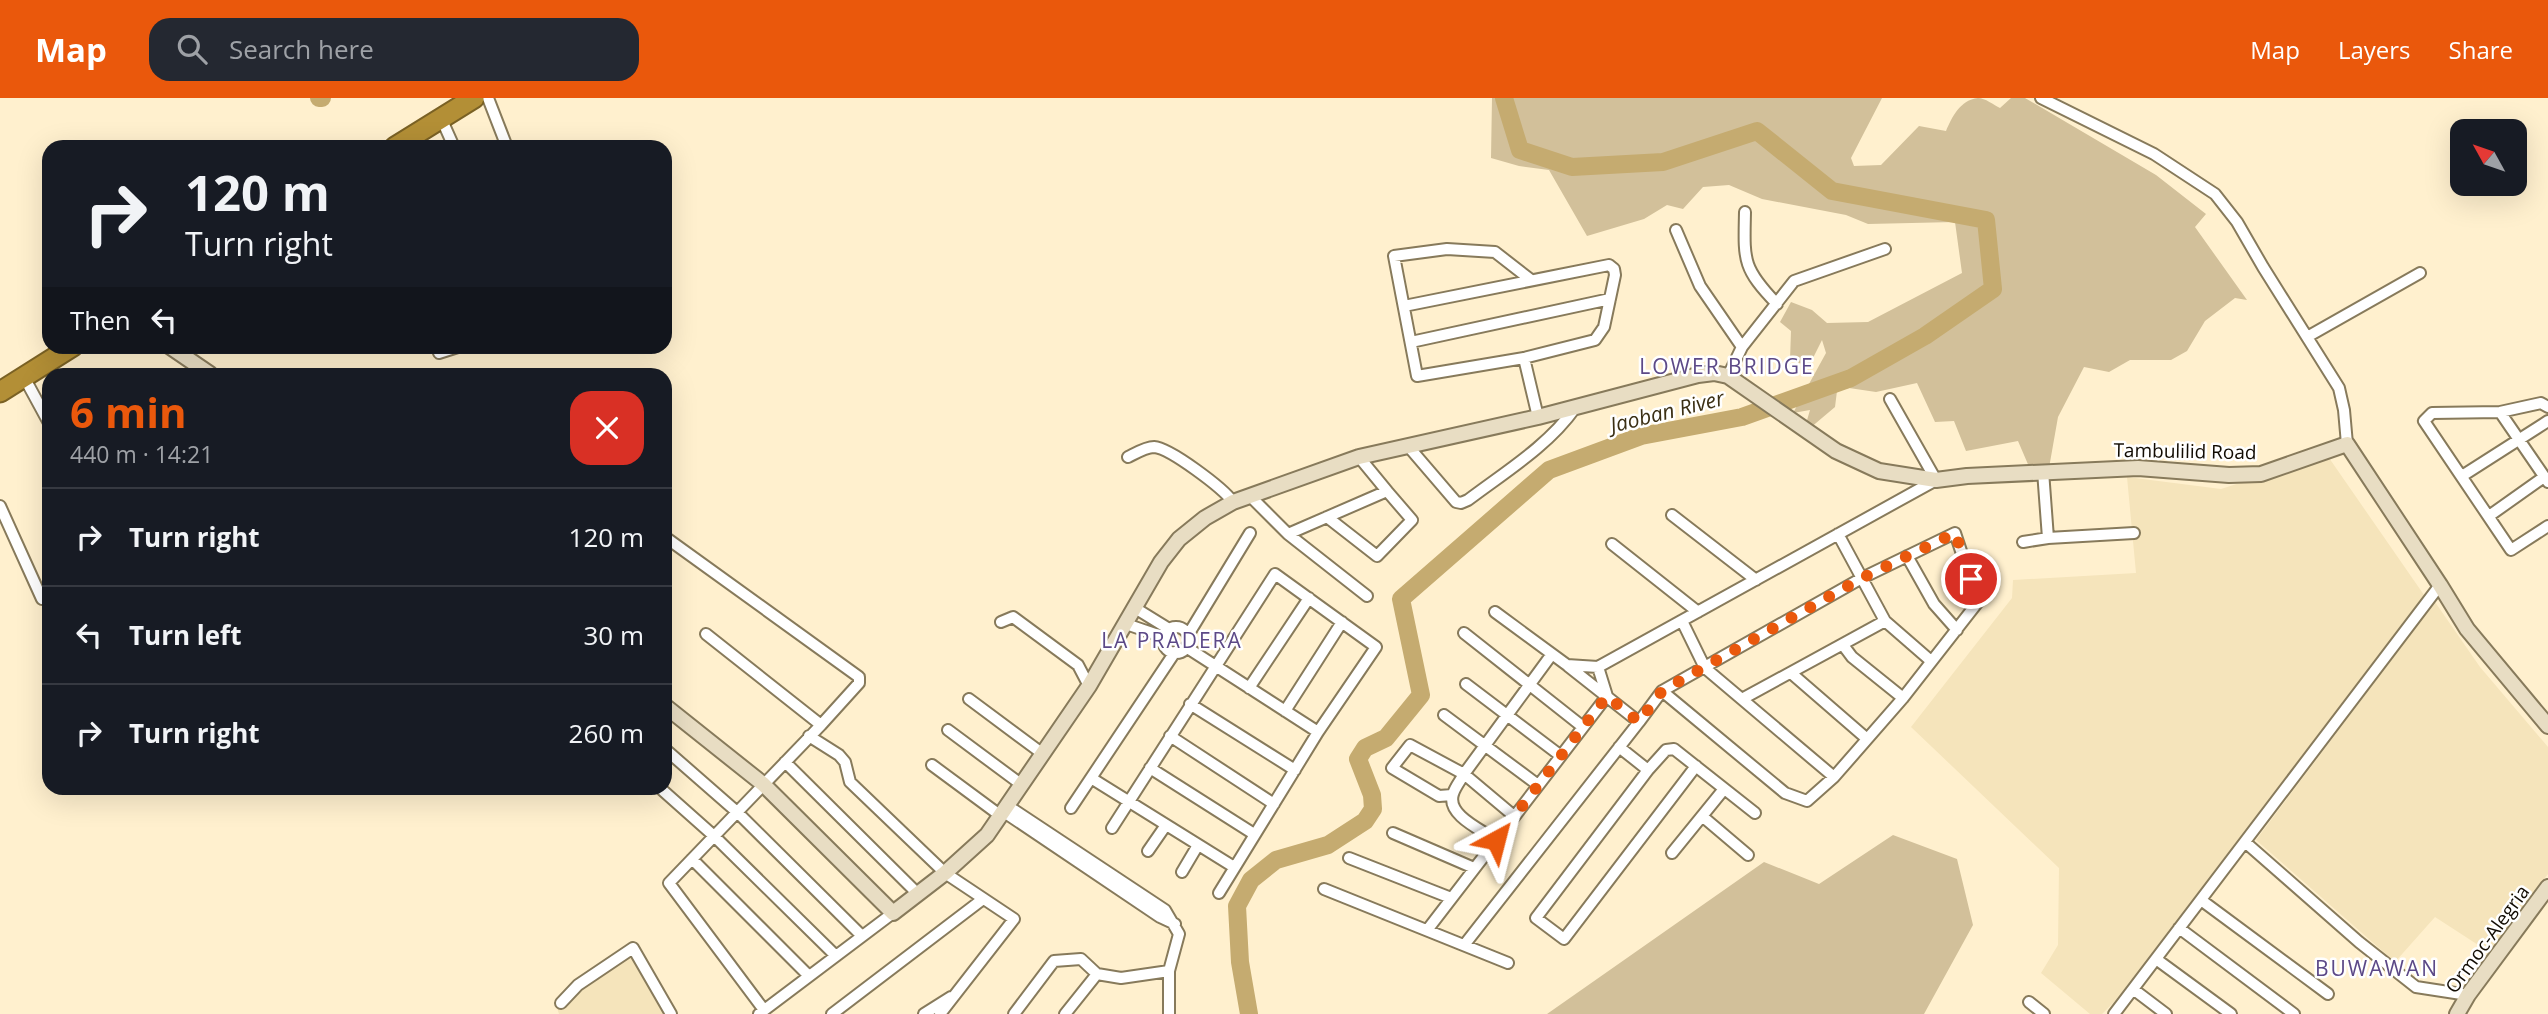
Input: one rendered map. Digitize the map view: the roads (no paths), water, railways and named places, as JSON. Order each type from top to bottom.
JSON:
[{"type":"highway","points":[[406,140],[474,98]]},
{"type":"highway","points":[[0,392],[60,354]]},
{"type":"street","points":[[488,98],[504,140]]},
{"type":"street","points":[[2041,98],[2154,154],[2215,194],[2237,222],[2339,388],[2347,444],[2467,629],[2548,726]]},
{"type":"street","points":[[441,118],[451,140]]},
{"type":"street","points":[[1745,212],[1744,254],[1748,270],[1777,304]]},
{"type":"street","points":[[1676,230],[1700,286],[1742,347]]},
{"type":"street","points":[[1404,306],[1609,265],[1614,269],[1615,275],[1604,327],[1594,340],[1524,358],[1417,376],[1394,256],[1447,249],[1495,253],[1531,280]]},
{"type":"street","points":[[672,542],[859,677],[859,683],[821,725],[669,883],[762,1012],[945,873],[987,835],[1089,686],[1161,562],[1179,539],[1205,517],[1233,502],[1359,457],[1575,408],[1698,374],[1728,376],[1742,347],[1794,281],[1885,249]]},
{"type":"street","points":[[2307,337],[2420,273]]},
{"type":"street","points":[[1411,342],[1610,299]]},
{"type":"street","points":[[181,354],[201,368]]},
{"type":"street","points":[[1524,358],[1538,417]]},
{"type":"street","name":"Tambulilid Road","points":[[1728,376],[1836,451],[1879,471],[1936,480],[2043,471],[2137,468],[2229,475],[2261,474],[2347,444]]},
{"type":"street","points":[[24,377],[42,411]]},
{"type":"street","points":[[1567,666],[1598,667],[1936,480],[1890,399]]},
{"type":"street","points":[[2548,407],[2541,403],[2500,412],[2432,413],[2424,422],[2511,550],[2548,526]]},
{"type":"street","points":[[1408,446],[1456,502],[1461,503],[1542,443],[1563,425],[1575,408]]},
{"type":"street","points":[[2489,516],[2546,480],[2500,412]]},
{"type":"street","points":[[2462,476],[2548,421]]},
{"type":"street","points":[[1128,457],[1151,447],[1164,450],[1215,483],[1233,502]]},
{"type":"street","points":[[1327,517],[1377,556],[1412,520],[1359,457]]},
{"type":"street","points":[[2043,471],[2048,538]]},
{"type":"street","points":[[1289,534],[1387,491]]},
{"type":"street","points":[[1250,496],[1289,534],[1367,596]]},
{"type":"street","points":[[0,506],[42,598]]},
{"type":"street","points":[[1672,515],[1756,580]]},
{"type":"street","points":[[1071,808],[1181,650],[1250,533]]},
{"type":"street","points":[[1465,944],[1662,691],[1862,578],[1955,533],[1978,602],[1903,698],[1834,777],[1807,800],[1785,793],[1662,691]]},
{"type":"street","points":[[2023,542],[2134,533]]},
{"type":"street","points":[[1838,534],[1885,621],[1931,661]]},
{"type":"street","points":[[1612,544],[1698,612]]},
{"type":"street","points":[[1908,556],[1934,604],[1957,630]]},
{"type":"street","points":[[1112,828],[1275,574],[1376,647],[1318,732],[1219,893]]},
{"type":"street","points":[[2114,1014],[2440,585]]},
{"type":"street","points":[[1249,688],[1309,598]]},
{"type":"street","points":[[1135,608],[1166,633],[1167,649],[1181,650],[1214,667],[1318,732]]},
{"type":"street","points":[[1495,612],[1639,722]]},
{"type":"street","points":[[1000,622],[1013,617],[1078,665],[1089,686]]},
{"type":"street","points":[[1682,621],[1705,668],[1834,777]]},
{"type":"street","points":[[1742,699],[1885,621]]},
{"type":"street","points":[[1285,711],[1342,622]]},
{"type":"street","points":[[1126,624],[1166,633],[1177,627],[1188,635]]},
{"type":"street","points":[[1464,633],[1583,727]]},
{"type":"street","points":[[706,635],[821,725]]},
{"type":"street","points":[[1843,645],[1852,657],[1903,698]]},
{"type":"street","points":[[1496,840],[1459,815],[1453,806],[1452,795],[1464,774],[1552,654]]},
{"type":"street","points":[[1598,667],[1607,696]]},
{"type":"street","points":[[1791,673],[1866,738]]},
{"type":"street","points":[[1466,684],[1561,756]]},
{"type":"street","points":[[1428,929],[1607,696]]},
{"type":"street","points":[[969,699],[1043,754]]},
{"type":"street","points":[[1190,704],[1295,770]]},
{"type":"street","points":[[672,712],[763,784],[893,913]]},
{"type":"street","points":[[1444,715],[1538,785]]},
{"type":"street","points":[[948,730],[1022,785]]},
{"type":"street","points":[[809,736],[839,755],[845,762],[850,782],[945,873],[1014,919],[940,1014]]},
{"type":"street","points":[[1170,736],[1273,804]]},
{"type":"street","points":[[1452,795],[1439,796],[1392,768],[1410,745],[1464,774],[1514,816]]},
{"type":"street","points":[[1619,747],[1648,770]]},
{"type":"street","points":[[1696,766],[1564,939],[1536,918],[1648,770],[1669,749],[1674,749],[1696,766],[1724,789],[1755,813]]},
{"type":"street","points":[[672,754],[737,812],[862,936]]},
{"type":"street","points":[[785,762],[918,894]]},
{"type":"street","points":[[932,765],[1165,910],[1179,934],[1169,971],[1169,1014]]},
{"type":"street","points":[[1150,768],[1254,835]]},
{"type":"street","points":[[1091,778],[1234,867]]},
{"type":"street","points":[[1672,853],[1724,789]]},
{"type":"street","points":[[668,795],[714,836],[836,956]]},
{"type":"street","points":[[1702,816],[1748,855]]},
{"type":"street","points":[[1148,851],[1166,825]]},
{"type":"street","points":[[1393,833],[1474,868]]},
{"type":"street","points":[[2245,842],[2359,942],[2416,987],[2468,995]]},
{"type":"street","points":[[1182,872],[1198,845]]},
{"type":"street","points":[[1349,858],[1451,898]]},
{"type":"street","points":[[692,859],[809,976]]},
{"type":"street","name":"Ormoc-Alegria","points":[[2457,1014],[2468,995],[2548,887]]},
{"type":"street","points":[[1325,889],[1508,963]]},
{"type":"street","points":[[832,1014],[983,899]]},
{"type":"street","points":[[2201,900],[2328,994]]},
{"type":"street","points":[[2179,929],[2294,1014]]},
{"type":"street","points":[[561,1003],[578,985],[633,948],[671,1014]]},
{"type":"street","points":[[1014,1014],[1054,961],[1081,959],[1097,974],[1121,978],[1169,971]]},
{"type":"street","points":[[2156,959],[2231,1014]]},
{"type":"street","points":[[1065,1014],[1097,974]]},
{"type":"street","points":[[2133,989],[2166,1014]]},
{"type":"street","points":[[924,1014],[955,995]]},
{"type":"street","points":[[2029,1002],[2044,1014]]},
{"type":"waterway","name":"Jaoban River","points":[[1249,1014],[1240,962],[1237,906],[1251,880],[1276,860],[1328,845],[1365,821],[1373,809],[1372,795],[1358,759],[1365,748],[1386,738],[1421,695],[1401,599],[1549,470],[1641,436],[1742,417],[1851,378],[1925,336],[1993,289],[1986,220],[1832,191],[1757,131],[1663,162],[1572,167],[1520,150],[1504,98]]},
{"type":"district","name":"LOWER BRIDGE","points":[[1727,366]]},
{"type":"district","name":"LA PRADERA","points":[[1172,640]]},
{"type":"district","name":"BUWAWAN","points":[[2377,968]]}]
